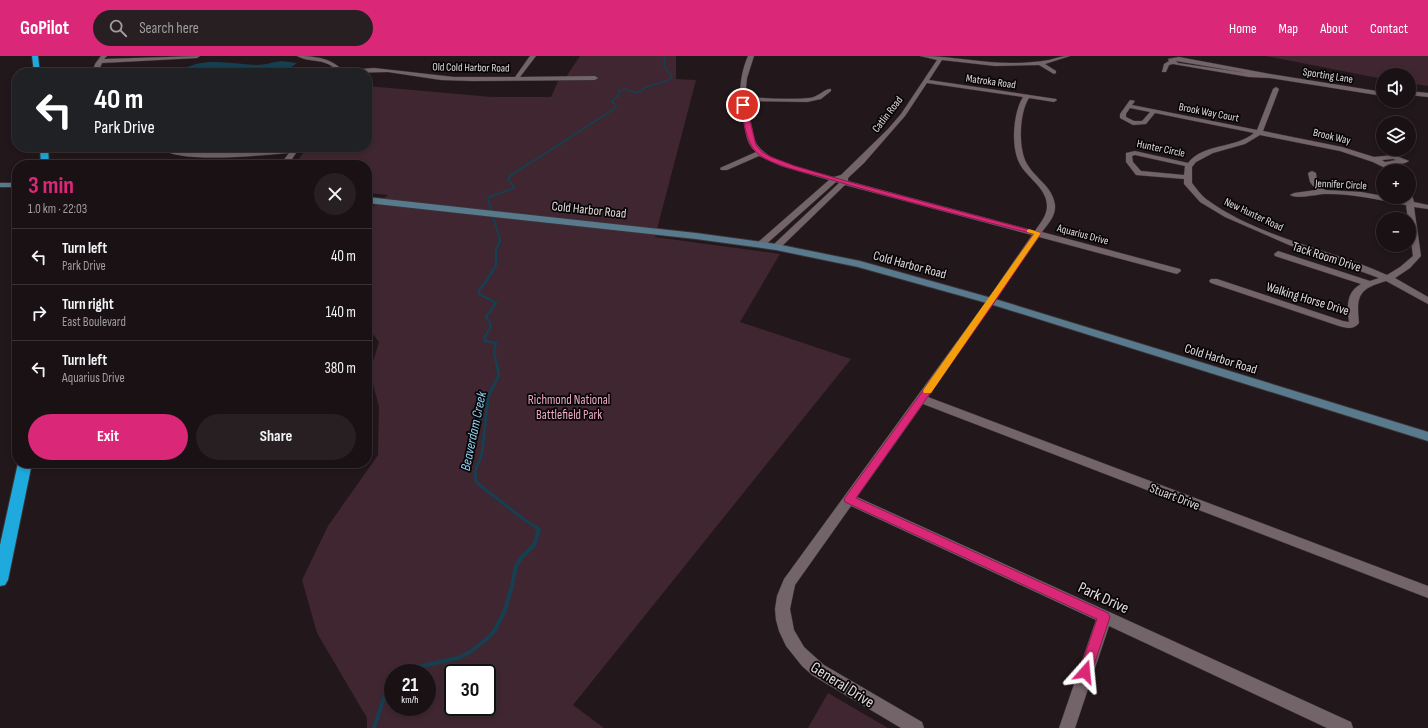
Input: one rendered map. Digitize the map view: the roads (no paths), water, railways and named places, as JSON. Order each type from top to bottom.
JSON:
[{"type":"highway","points":[[35,56],[36,68]]},
{"type":"highway","points":[[0,580],[24,468]]},
{"type":"main road","points":[[0,185],[12,185]]},
{"type":"main road","name":"Cold Harbor Road","points":[[372,200],[656,231],[776,247],[860,264],[991,301],[1428,438]]},
{"type":"street","points":[[97,68],[102,58],[197,56]]},
{"type":"street","points":[[300,56],[329,63],[338,68]]},
{"type":"street","points":[[517,78],[533,56]]},
{"type":"street","points":[[751,56],[745,67],[742,92],[744,113],[753,145],[760,153],[780,163],[835,179]]},
{"type":"street","points":[[923,56],[999,65],[1039,62],[1067,56]]},
{"type":"street","name":"Catlin Road","points":[[776,247],[861,162],[890,130],[903,115],[941,58]]},
{"type":"street","points":[[1164,71],[1171,59]]},
{"type":"street","name":"Sporting Lane","points":[[1171,59],[1250,75],[1270,76],[1376,93]]},
{"type":"street","points":[[1039,62],[1054,72]]},
{"type":"street","name":"Old Cold Harbor Road","points":[[372,70],[454,79],[595,78]]},
{"type":"street","name":"Matroka Road","points":[[925,81],[1054,100]]},
{"type":"street","points":[[1186,177],[1189,165],[1193,160],[1205,154],[1246,142],[1259,132],[1276,89]]},
{"type":"street","points":[[743,99],[807,100],[819,98],[829,90]]},
{"type":"street","points":[[1416,94],[1428,95]]},
{"type":"street","points":[[1416,98],[1419,94]]},
{"type":"street","name":"General Drive","points":[[916,728],[818,670],[805,660],[795,648],[787,634],[783,621],[782,607],[784,594],[789,583],[805,560],[922,399],[1050,215],[1052,203],[1046,191],[1028,170],[1020,157],[1019,118],[1020,110],[1027,96]]},
{"type":"street","points":[[1133,100],[1122,116],[1125,120],[1133,123],[1144,123],[1154,112]]},
{"type":"street","name":"Brook Way Court","points":[[1128,106],[1259,132]]},
{"type":"street","name":"Brook Way","points":[[1259,132],[1342,149],[1385,164]]},
{"type":"street","points":[[172,152],[201,155],[248,152]]},
{"type":"street","points":[[724,168],[760,153]]},
{"type":"street","name":"Hunter Circle","points":[[1186,177],[1139,173],[1130,162],[1128,154],[1135,153],[1189,165]]},
{"type":"street","points":[[1373,159],[1394,157],[1405,161],[1385,164]]},
{"type":"street","points":[[1312,173],[1314,183],[1323,192]]},
{"type":"street","name":"New Hunter Road","points":[[1186,177],[1189,184],[1197,194],[1216,209],[1238,222],[1273,237],[1348,262],[1386,278],[1428,301]]},
{"type":"street","name":"Catlin Road","points":[[760,245],[835,179],[844,179]]},
{"type":"street","name":"Aquarius Drive","points":[[844,179],[1177,270]]},
{"type":"street","name":"Jennifer Circle","points":[[1294,195],[1323,192],[1376,197]]},
{"type":"street","name":"Jennifer Circle","points":[[1416,202],[1428,207]]},
{"type":"street","points":[[1386,278],[1402,270],[1417,256],[1410,204]]},
{"type":"street","name":"Tack Room Drive","points":[[1278,254],[1368,283]]},
{"type":"street","name":"Walking Horse Drive","points":[[1214,281],[1348,325],[1354,323],[1354,296],[1360,287],[1386,278]]},
{"type":"street","name":"Stuart Drive","points":[[922,399],[1428,592]]},
{"type":"street","name":"Park Drive","points":[[849,499],[1345,728]]},
{"type":"street","points":[[1067,728],[1104,617]]},
{"type":"water","points":[[281,61],[297,63],[288,68],[185,68],[211,62],[263,65]]},
{"type":"waterway","name":"Beaverdam Creek","points":[[569,138],[614,109],[616,106],[612,101],[618,96],[619,91],[625,89],[636,93],[647,87],[671,79],[672,77],[664,66],[665,56]]},
{"type":"waterway","name":"Beaverdam Creek","points":[[500,240],[488,199],[489,197],[512,189],[514,187],[508,179],[511,175],[571,137]]},
{"type":"waterway","name":"Beaverdam Creek","points":[[497,367],[494,351],[496,343],[485,341],[484,338],[490,328],[490,323],[486,317],[496,303],[479,294],[479,290],[486,282],[496,265],[496,250],[500,241],[499,239]]},
{"type":"waterway","name":"Beaverdam Creek","points":[[497,366],[499,375],[488,397],[482,454],[475,471],[476,482],[537,528]]},
{"type":"waterway","name":"Beaverdam Creek","points":[[431,664],[458,658],[470,652],[488,638],[495,630],[505,610],[516,566],[521,558],[534,545],[539,530],[537,528]]},
{"type":"waterway","name":"Beaverdam Creek","points":[[374,728],[384,697]]},
{"type":"park label","name":"Richmond National Battlefield Park","points":[[569,406]]}]
